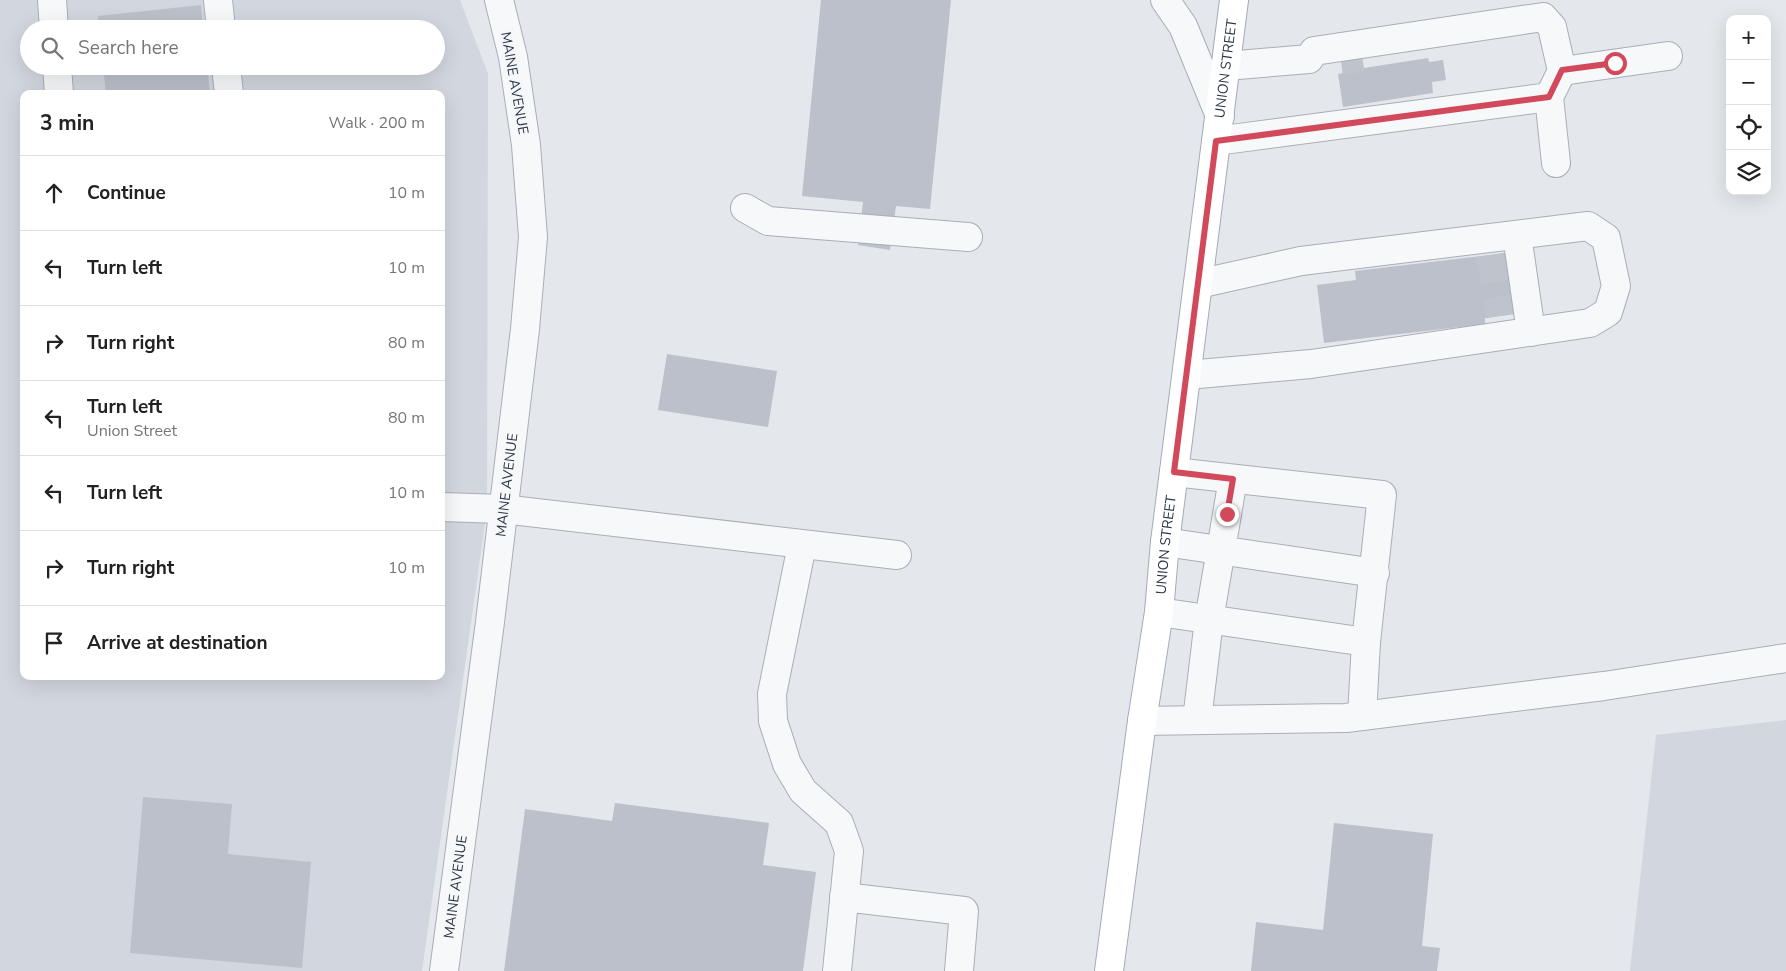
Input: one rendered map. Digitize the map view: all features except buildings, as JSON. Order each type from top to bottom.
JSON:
[{"type":"main road","name":"UNION STREET","points":[[1109,971],[1158,612],[1165,542],[1234,0]]},
{"type":"street","points":[[52,0],[53,20]]},
{"type":"street","points":[[218,0],[220,20]]},
{"type":"street","name":"MAINE AVENUE","points":[[444,971],[526,329],[533,237],[526,144],[514,57],[498,0]]},
{"type":"street","points":[[1165,0],[1184,26],[1218,128],[1549,97]]},
{"type":"street","points":[[1309,59],[1314,50],[1543,17],[1552,27],[1562,70],[1549,97],[1556,163]]},
{"type":"street","points":[[1309,59],[1315,66],[1552,27]]},
{"type":"street","points":[[1562,70],[1668,56]]},
{"type":"street","points":[[1226,66],[1309,59]]},
{"type":"street","points":[[58,75],[59,90]]},
{"type":"street","points":[[227,75],[229,90]]},
{"type":"street","points":[[745,208],[768,221],[968,237]]},
{"type":"street","points":[[1186,375],[1311,364],[1502,326],[1531,332],[1590,323],[1608,312],[1616,286],[1606,238],[1588,226],[1516,235],[1489,247],[1300,261],[1198,284]]},
{"type":"street","points":[[1516,235],[1531,332]]},
{"type":"street","points":[[1174,472],[1382,494],[1375,573],[1366,642],[1362,716]]},
{"type":"street","points":[[1198,720],[1209,620],[1233,479]]},
{"type":"street","points":[[445,507],[503,509],[896,555]]},
{"type":"street","points":[[1165,542],[1375,573]]},
{"type":"street","points":[[802,545],[772,694],[773,721],[787,764],[803,791],[839,823],[849,851],[837,971]]},
{"type":"street","points":[[1158,612],[1366,642]]},
{"type":"street","points":[[1142,721],[1346,718],[1604,686],[1786,658]]},
{"type":"street","points":[[844,897],[964,911],[959,971]]},
{"type":"shaded area","points":[[0,0],[460,0],[488,74],[487,509],[422,971],[0,971]]},
{"type":"shaded area","points":[[1786,720],[1786,971],[1630,971],[1656,735]]},
{"type":"tunnel","points":[[1341,61],[1362,58]]},
{"type":"tunnel","points":[[1490,255],[1500,316]]},
{"type":"route","points":[[1227,514],[1233,479],[1174,472],[1216,141],[1549,97],[1562,70],[1615,63]]}]
